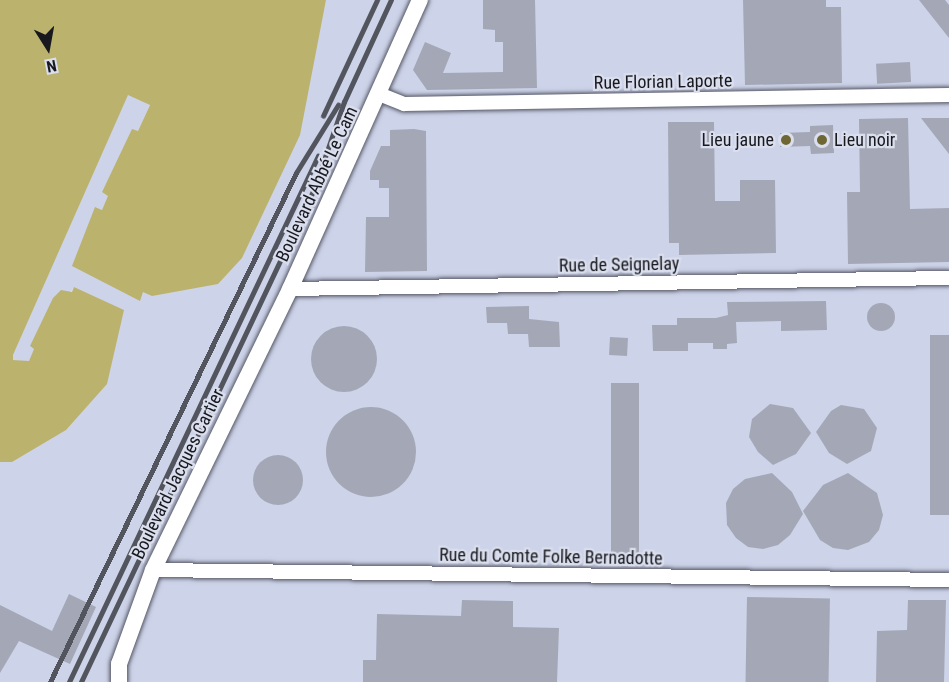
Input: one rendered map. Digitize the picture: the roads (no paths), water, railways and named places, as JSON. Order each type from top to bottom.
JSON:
[{"type":"street","name":"Boulevard Abbé Le Cam","points":[[290,289],[420,0]]},
{"type":"street","name":"Rue Florian Laporte","points":[[379,94],[404,104],[949,95]]},
{"type":"street","name":"Rue de Seignelay","points":[[290,289],[949,278]]},
{"type":"street","name":"Boulevard Jacques Cartier","points":[[119,682],[119,664],[153,570],[290,289]]},
{"type":"street","name":"Rue du Comte Folke Bernadotte","points":[[153,570],[949,580]]},
{"type":"railway","points":[[323,116],[377,0]]},
{"type":"railway","points":[[81,682],[314,189],[344,102],[391,0]]},
{"type":"railway","points":[[50,682],[296,173],[338,105]]},
{"type":"railway","points":[[69,682],[318,156]]},
{"type":"place","name":"Lieu jaune","points":[[786,140]]},
{"type":"place","name":"Lieu noir","points":[[822,140]]}]
